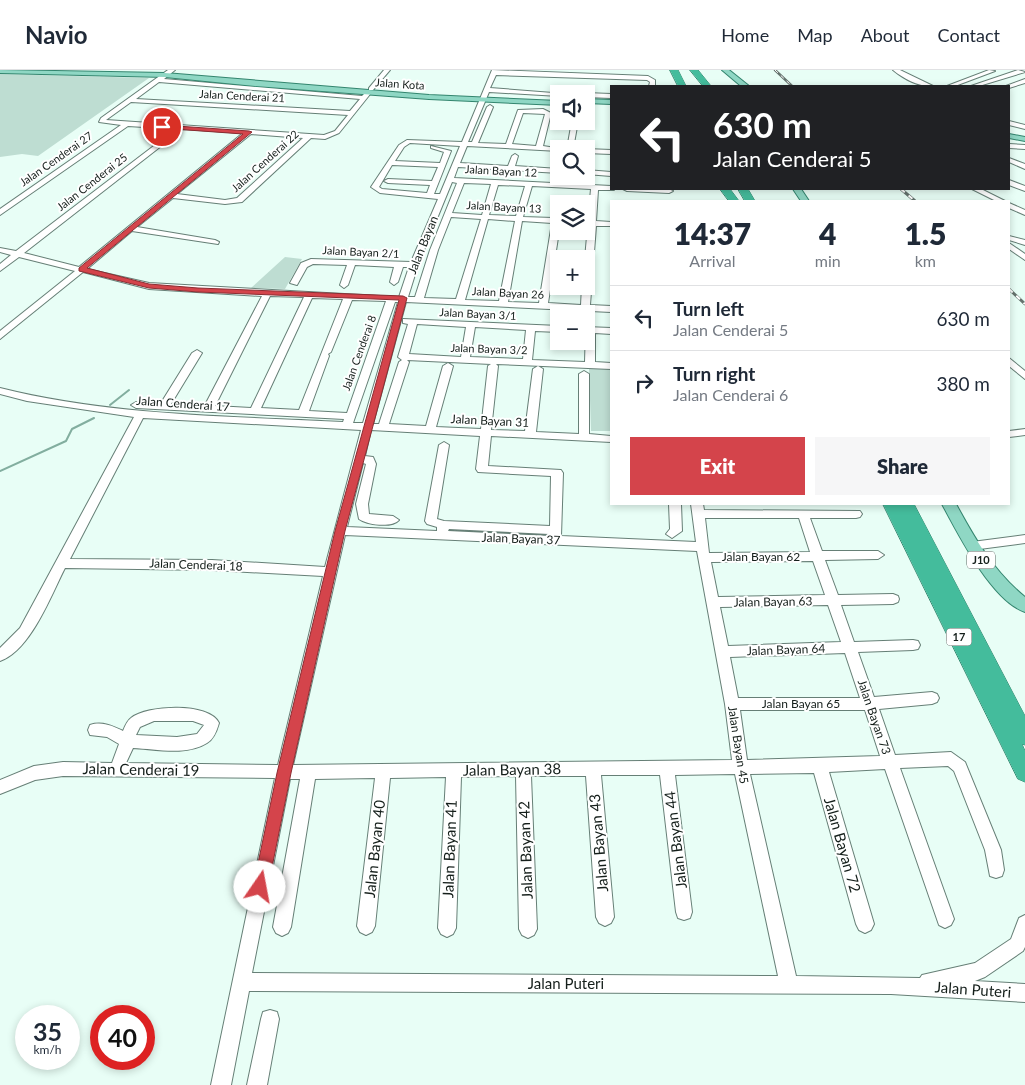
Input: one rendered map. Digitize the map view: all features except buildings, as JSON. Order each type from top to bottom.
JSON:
[{"type":"highway","points":[[674,70],[682,85]]},
{"type":"highway","points":[[684,70],[692,85]]},
{"type":"highway","points":[[694,70],[705,85]]},
{"type":"highway","name":"17","points":[[892,505],[1025,772]]},
{"type":"highway","name":"17","points":[[907,505],[1025,736]]},
{"type":"main road","name":"Jalan Kota","points":[[97,70],[169,72],[368,93],[484,95],[550,100]]},
{"type":"main road","points":[[725,70],[744,85]]},
{"type":"main road","name":"Jalan Kota","points":[[0,71],[169,72]]},
{"type":"main road","name":"Jalan Kota","points":[[484,95],[504,100],[550,101]]},
{"type":"main road","points":[[478,107],[490,102],[504,100]]},
{"type":"main road","points":[[595,102],[610,103]]},
{"type":"main road","points":[[1010,134],[1025,137]]},
{"type":"main road","name":"J10","points":[[950,505],[990,574],[1025,606]]},
{"type":"street","points":[[169,72],[101,121],[103,123],[124,125],[325,137],[334,135],[387,70]]},
{"type":"street","points":[[625,70],[629,78]]},
{"type":"street","points":[[896,70],[917,82],[927,85]]},
{"type":"street","points":[[952,85],[997,70]]},
{"type":"street","points":[[977,85],[1024,70]]},
{"type":"street","points":[[494,71],[652,79],[653,85]]},
{"type":"street","name":"Jalan Bayan","points":[[221,1085],[284,773],[358,459],[396,321],[414,265],[494,71]]},
{"type":"street","points":[[987,85],[1025,74]]},
{"type":"street","points":[[158,80],[368,93]]},
{"type":"street","points":[[1010,86],[1025,82]]},
{"type":"street","points":[[484,95],[550,94]]},
{"type":"street","points":[[595,95],[610,96]]},
{"type":"street","name":"Jalan Cenderai 21","points":[[130,100],[352,113]]},
{"type":"street","points":[[474,145],[490,108]]},
{"type":"street","points":[[508,147],[520,111],[543,110],[548,112],[539,148]]},
{"type":"street","points":[[1010,123],[1025,126]]},
{"type":"street","name":"Jalan Cenderai 27","points":[[0,212],[124,125]]},
{"type":"street","name":"Jalan Cenderai 25","points":[[0,268],[181,128]]},
{"type":"street","points":[[0,336],[249,132]]},
{"type":"street","name":"Jalan Cenderai 22","points":[[172,196],[235,202],[242,198],[309,136]]},
{"type":"street","points":[[443,196],[376,189],[376,185],[400,146],[409,141],[550,149]]},
{"type":"street","points":[[400,146],[447,150],[430,195]]},
{"type":"street","points":[[1010,146],[1025,147]]},
{"type":"street","points":[[595,151],[610,152]]},
{"type":"street","points":[[511,168],[515,156]]},
{"type":"street","points":[[1010,160],[1025,167]]},
{"type":"street","points":[[391,163],[442,165]]},
{"type":"street","points":[[455,166],[469,163],[511,168],[550,169]]},
{"type":"street","name":"Jalan Bayan 12","points":[[449,180],[550,185]]},
{"type":"street","points":[[388,181],[435,183]]},
{"type":"street","points":[[419,299],[434,250],[461,181]]},
{"type":"street","points":[[1010,182],[1025,189]]},
{"type":"street","points":[[460,302],[495,183]]},
{"type":"street","points":[[503,304],[519,219],[529,184]]},
{"type":"street","points":[[561,195],[563,185]]},
{"type":"street","name":"Jalan Bayan 12","points":[[563,185],[610,188]]},
{"type":"street","points":[[594,195],[595,187]]},
{"type":"street","points":[[628,191],[669,190]]},
{"type":"street","points":[[978,190],[999,200]]},
{"type":"street","points":[[1010,202],[1025,213]]},
{"type":"street","name":"Jalan Bayam 13","points":[[448,215],[550,221]]},
{"type":"street","points":[[595,223],[610,224]]},
{"type":"street","points":[[132,229],[215,242]]},
{"type":"street","points":[[1010,238],[1025,243]]},
{"type":"street","points":[[543,306],[554,240]]},
{"type":"street","points":[[585,305],[588,240]]},
{"type":"street","points":[[1010,246],[1025,258]]},
{"type":"street","name":"Jalan Bayan 26","points":[[0,250],[149,286],[550,306]]},
{"type":"street","name":"Jalan Bayan 2/1","points":[[294,283],[304,264],[308,262],[414,265]]},
{"type":"street","points":[[344,284],[352,262]]},
{"type":"street","points":[[394,282],[399,264]]},
{"type":"street","points":[[208,409],[268,292]]},
{"type":"street","points":[[256,411],[310,294]]},
{"type":"street","points":[[303,413],[349,296]]},
{"type":"street","name":"Jalan Cenderai 8","points":[[348,421],[392,298]]},
{"type":"street","name":"Jalan Bayan 26","points":[[595,308],[610,309]]},
{"type":"street","name":"Jalan Bayan 3/1","points":[[396,321],[550,328]]},
{"type":"street","name":"Jalan Bayan 3/2","points":[[413,322],[403,357],[527,363],[587,370],[610,366]]},
{"type":"street","points":[[464,360],[471,324]]},
{"type":"street","points":[[527,363],[531,327]]},
{"type":"street","points":[[595,330],[610,331]]},
{"type":"street","points":[[584,437],[588,350]]},
{"type":"street","points":[[164,406],[197,353]]},
{"type":"street","points":[[382,428],[404,362]]},
{"type":"street","points":[[1010,362],[1025,376]]},
{"type":"street","points":[[430,430],[448,366]]},
{"type":"street","points":[[493,366],[482,470],[557,473],[554,535]]},
{"type":"street","points":[[530,435],[538,369]]},
{"type":"street","name":"Jalan Cenderai 17","points":[[0,391],[27,398],[138,410],[348,421],[367,426]]},
{"type":"street","points":[[0,655],[12,646],[25,632],[62,563],[138,410],[164,406],[303,413],[348,421]]},
{"type":"street","name":"Jalan Bayan 31","points":[[367,426],[610,438]]},
{"type":"street","points":[[1010,434],[1025,432]]},
{"type":"street","points":[[442,530],[432,521],[444,445]]},
{"type":"street","points":[[358,459],[369,460],[371,464],[362,504],[363,516],[367,519],[393,520]]},
{"type":"street","points":[[672,534],[676,531],[674,505]]},
{"type":"street","points":[[697,509],[803,514],[856,514]]},
{"type":"street","name":"Jalan Bayan 45","points":[[697,509],[703,553],[732,704],[741,768],[789,985]]},
{"type":"street","name":"Jalan Bayan 73","points":[[803,514],[945,919]]},
{"type":"street","name":"Jalan Bayan 37","points":[[340,531],[442,530],[554,535],[703,553]]},
{"type":"street","points":[[972,546],[1025,539]]},
{"type":"street","name":"Jalan Bayan 62","points":[[703,553],[818,557],[878,555]]},
{"type":"street","name":"Jalan Cenderai 18","points":[[62,563],[212,564],[330,572]]},
{"type":"street","name":"Jalan Bayan 63","points":[[712,602],[834,601],[893,598]]},
{"type":"street","name":"Jalan Bayan 64","points":[[722,652],[850,649],[913,645]]},
{"type":"street","name":"Jalan Bayan 65","points":[[732,704],[870,704],[932,698]]},
{"type":"street","points":[[95,730],[109,731],[128,741],[190,743],[202,739],[209,732],[212,723],[208,719],[196,716],[154,715],[138,720],[130,728],[128,741],[116,770]]},
{"type":"street","name":"Jalan Bayan 38","points":[[284,773],[741,768],[891,764],[951,759],[960,767],[993,850],[996,870]]},
{"type":"street","name":"Jalan Bayan 72","points":[[820,766],[865,924]]},
{"type":"street","name":"Jalan Bayan 44","points":[[667,768],[684,912]]},
{"type":"street","name":"Jalan Cenderai 19","points":[[0,787],[34,773],[63,769],[284,773]]},
{"type":"street","name":"Jalan Bayan 43","points":[[593,769],[605,917]]},
{"type":"street","name":"Jalan Bayan 42","points":[[523,770],[528,929]]},
{"type":"street","name":"Jalan Bayan 41","points":[[447,928],[454,771]]},
{"type":"street","points":[[282,927],[309,772]]},
{"type":"street","name":"Jalan Bayan 40","points":[[366,926],[383,772]]},
{"type":"street","name":"Jalan Puteri","points":[[891,985],[950,978],[979,971],[1017,944],[1025,924]]},
{"type":"street","name":"Jalan Puteri","points":[[241,982],[891,985],[1025,994]]},
{"type":"street","points":[[257,1085],[270,1019]]},
{"type":"green space","points":[[0,74],[149,78],[38,156],[22,154],[0,157]]},
{"type":"green space","points":[[285,257],[302,259],[285,289],[251,288]]},
{"type":"green space","points":[[589,369],[610,369],[610,431],[591,431]]},
{"type":"waterway","points":[[110,405],[129,390]]},
{"type":"waterway","points":[[0,471],[66,441],[72,429],[94,418]]},
{"type":"railway","points":[[775,70],[791,85]]},
{"type":"railway","points":[[902,190],[914,200]]},
{"type":"railway","points":[[1010,290],[1025,304]]},
{"type":"route","points":[[162,127],[249,132],[82,269],[149,286],[198,290],[403,298],[340,531],[284,773],[260,887]]}]
